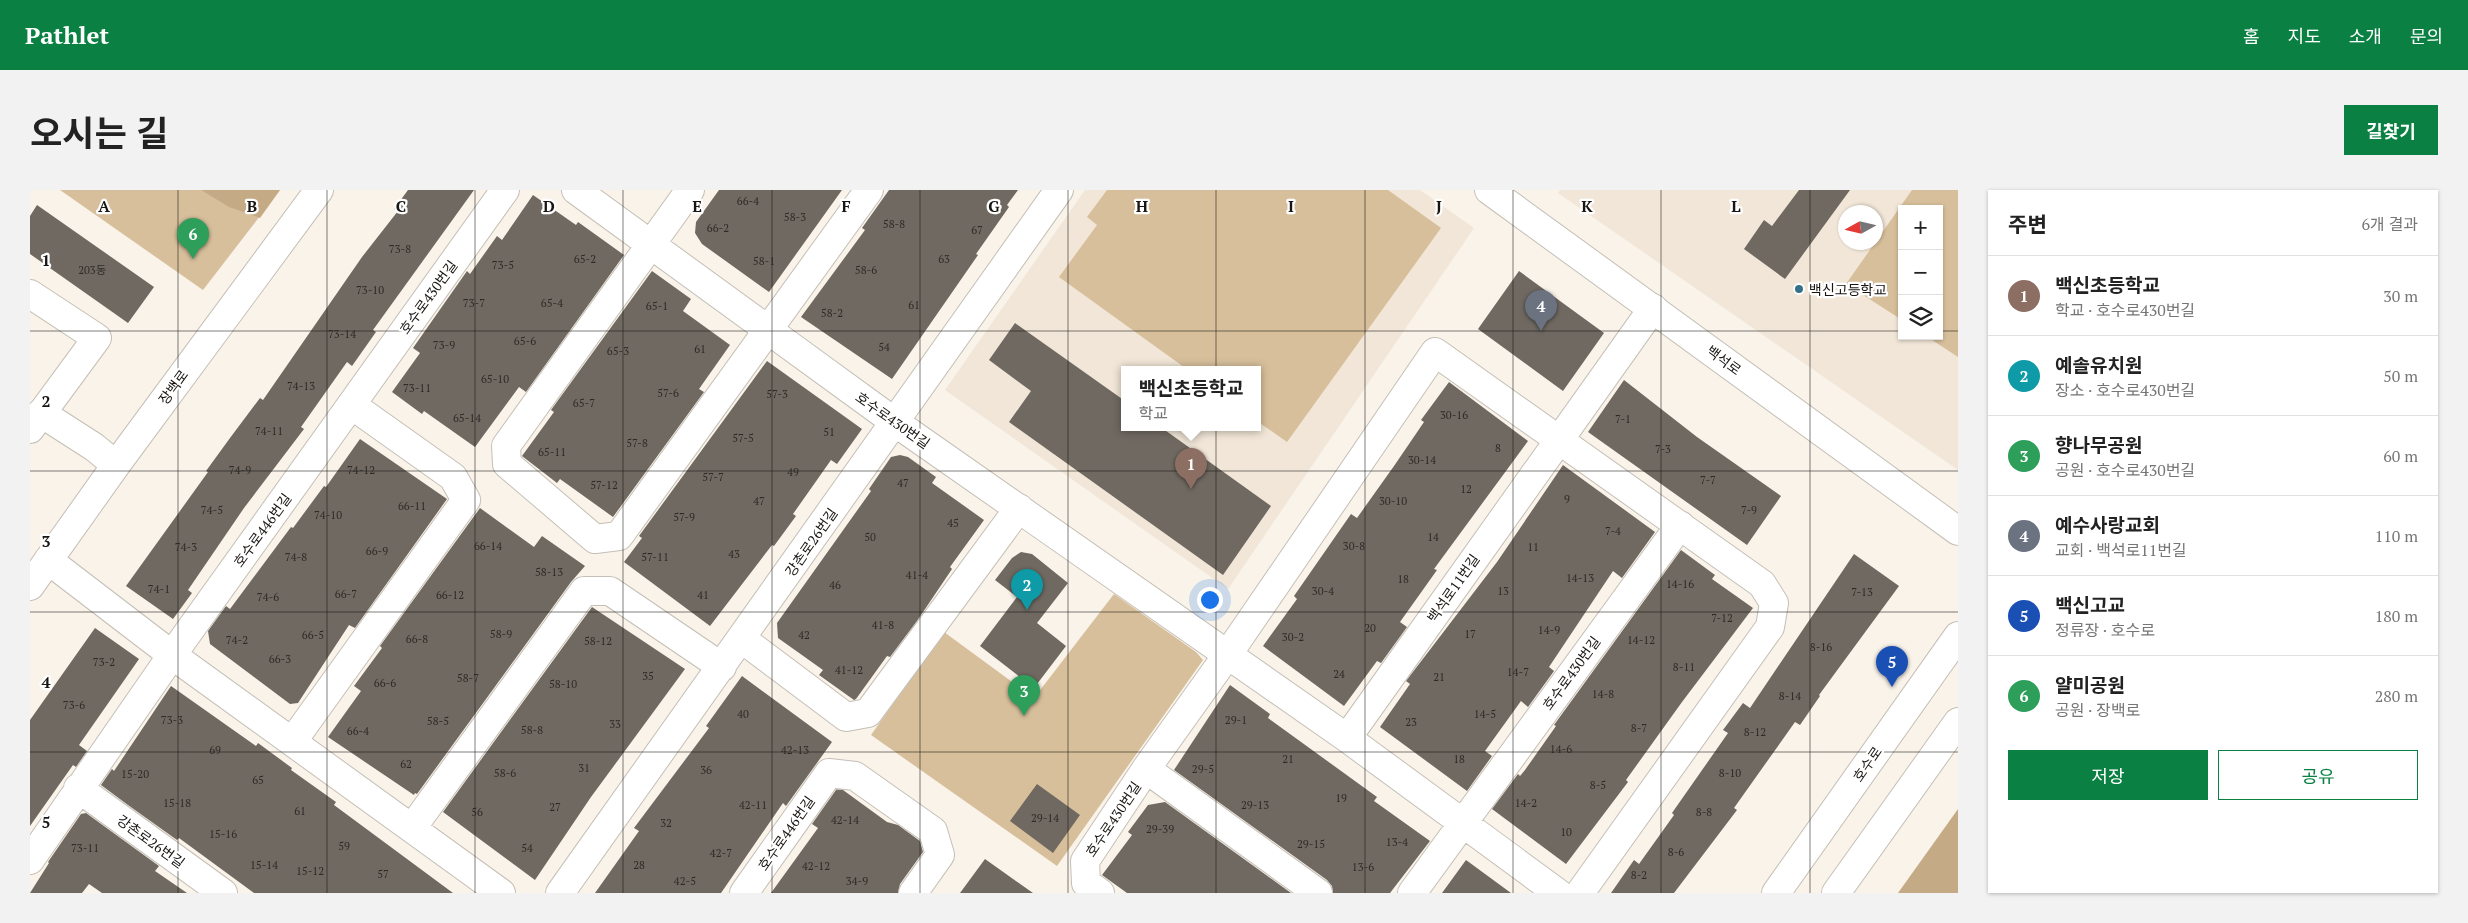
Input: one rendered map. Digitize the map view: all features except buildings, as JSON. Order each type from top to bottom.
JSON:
[{"type":"street","name":"장백로","points":[[30,586],[116,465],[319,190]]},
{"type":"street","name":"호수로430번길","points":[[352,406],[505,190]]},
{"type":"street","name":"호수로430번길","points":[[576,190],[896,423],[1347,738],[1558,893]]},
{"type":"street","points":[[690,190],[506,446],[507,464],[595,539],[619,536],[869,190]]},
{"type":"street","name":"강촌로26번길","points":[[560,893],[896,423],[1059,190]]},
{"type":"street","name":"백석로","points":[[1488,190],[1958,531]]},
{"type":"street","points":[[30,294],[97,338],[35,421],[94,447],[116,465]]},
{"type":"street","name":"백석로11번길","points":[[1347,738],[1653,308]]},
{"type":"street","name":"호수로430번길","points":[[1100,893],[1086,883],[1085,861],[1146,769],[1228,654],[1435,352],[1559,439]]},
{"type":"street","points":[[292,742],[466,500],[453,477],[352,406]]},
{"type":"street","name":"호수로446번길","points":[[30,860],[78,788],[172,655],[352,406]]},
{"type":"street","points":[[1559,439],[1762,584],[1774,603],[1770,627],[1580,893]]},
{"type":"street","points":[[742,639],[846,717],[868,712],[1019,508]]},
{"type":"street","name":"호수로430번길","points":[[1412,893],[1462,821],[1680,525]]},
{"type":"street","points":[[48,560],[172,655],[502,893]]},
{"type":"street","points":[[412,828],[584,591],[610,591],[722,667]]},
{"type":"street","name":"호수로","points":[[1776,893],[1958,636]]},
{"type":"street","points":[[1836,893],[1958,722]]},
{"type":"street","name":"호수로430번길","points":[[1146,769],[1318,893]]},
{"type":"street","name":"호수로446번길","points":[[744,893],[829,773],[855,776],[934,831],[940,854],[913,893]]},
{"type":"street","name":"강촌로26번길","points":[[78,788],[223,893]]},
{"type":"shaded area","points":[[60,190],[280,190],[203,290]]},
{"type":"shaded area","points":[[201,190],[280,190],[260,218],[229,207]]},
{"type":"shaded area","points":[[1085,190],[1420,190],[1474,228],[1228,589],[945,390]]},
{"type":"shaded area","points":[[1107,190],[1388,190],[1441,228],[1287,442],[1261,424],[1261,366],[1182,366],[1059,277],[1097,225],[1087,217]]},
{"type":"shaded area","name":"백신고등학교","points":[[1560,190],[1958,190],[1958,470],[1558,193]]},
{"type":"shaded area","points":[[1912,190],[1958,190],[1958,357],[1932,340],[1943,340],[1943,205],[1901,205]]},
{"type":"shaded area","points":[[1898,210],[1898,317],[1846,284],[1870,250],[1883,250],[1883,231]]},
{"type":"shaded area","points":[[1114,594],[1196,652],[1203,660],[1057,866],[871,735],[944,632],[1034,698]]},
{"type":"shaded area","points":[[1958,809],[1958,893],[1898,893]]},
{"type":"place","name":"얄미공원","points":[[193,259]]},
{"type":"place","name":"백신고등학교","points":[[1799,289]]},
{"type":"place","name":"예수사랑교회","points":[[1541,331]]},
{"type":"place","name":"백신초등학교","points":[[1191,489]]},
{"type":"place","name":"예솔유치원","points":[[1027,610]]},
{"type":"place","name":"백신고교","points":[[1892,687]]},
{"type":"place","name":"향나무공원","points":[[1024,716]]}]
